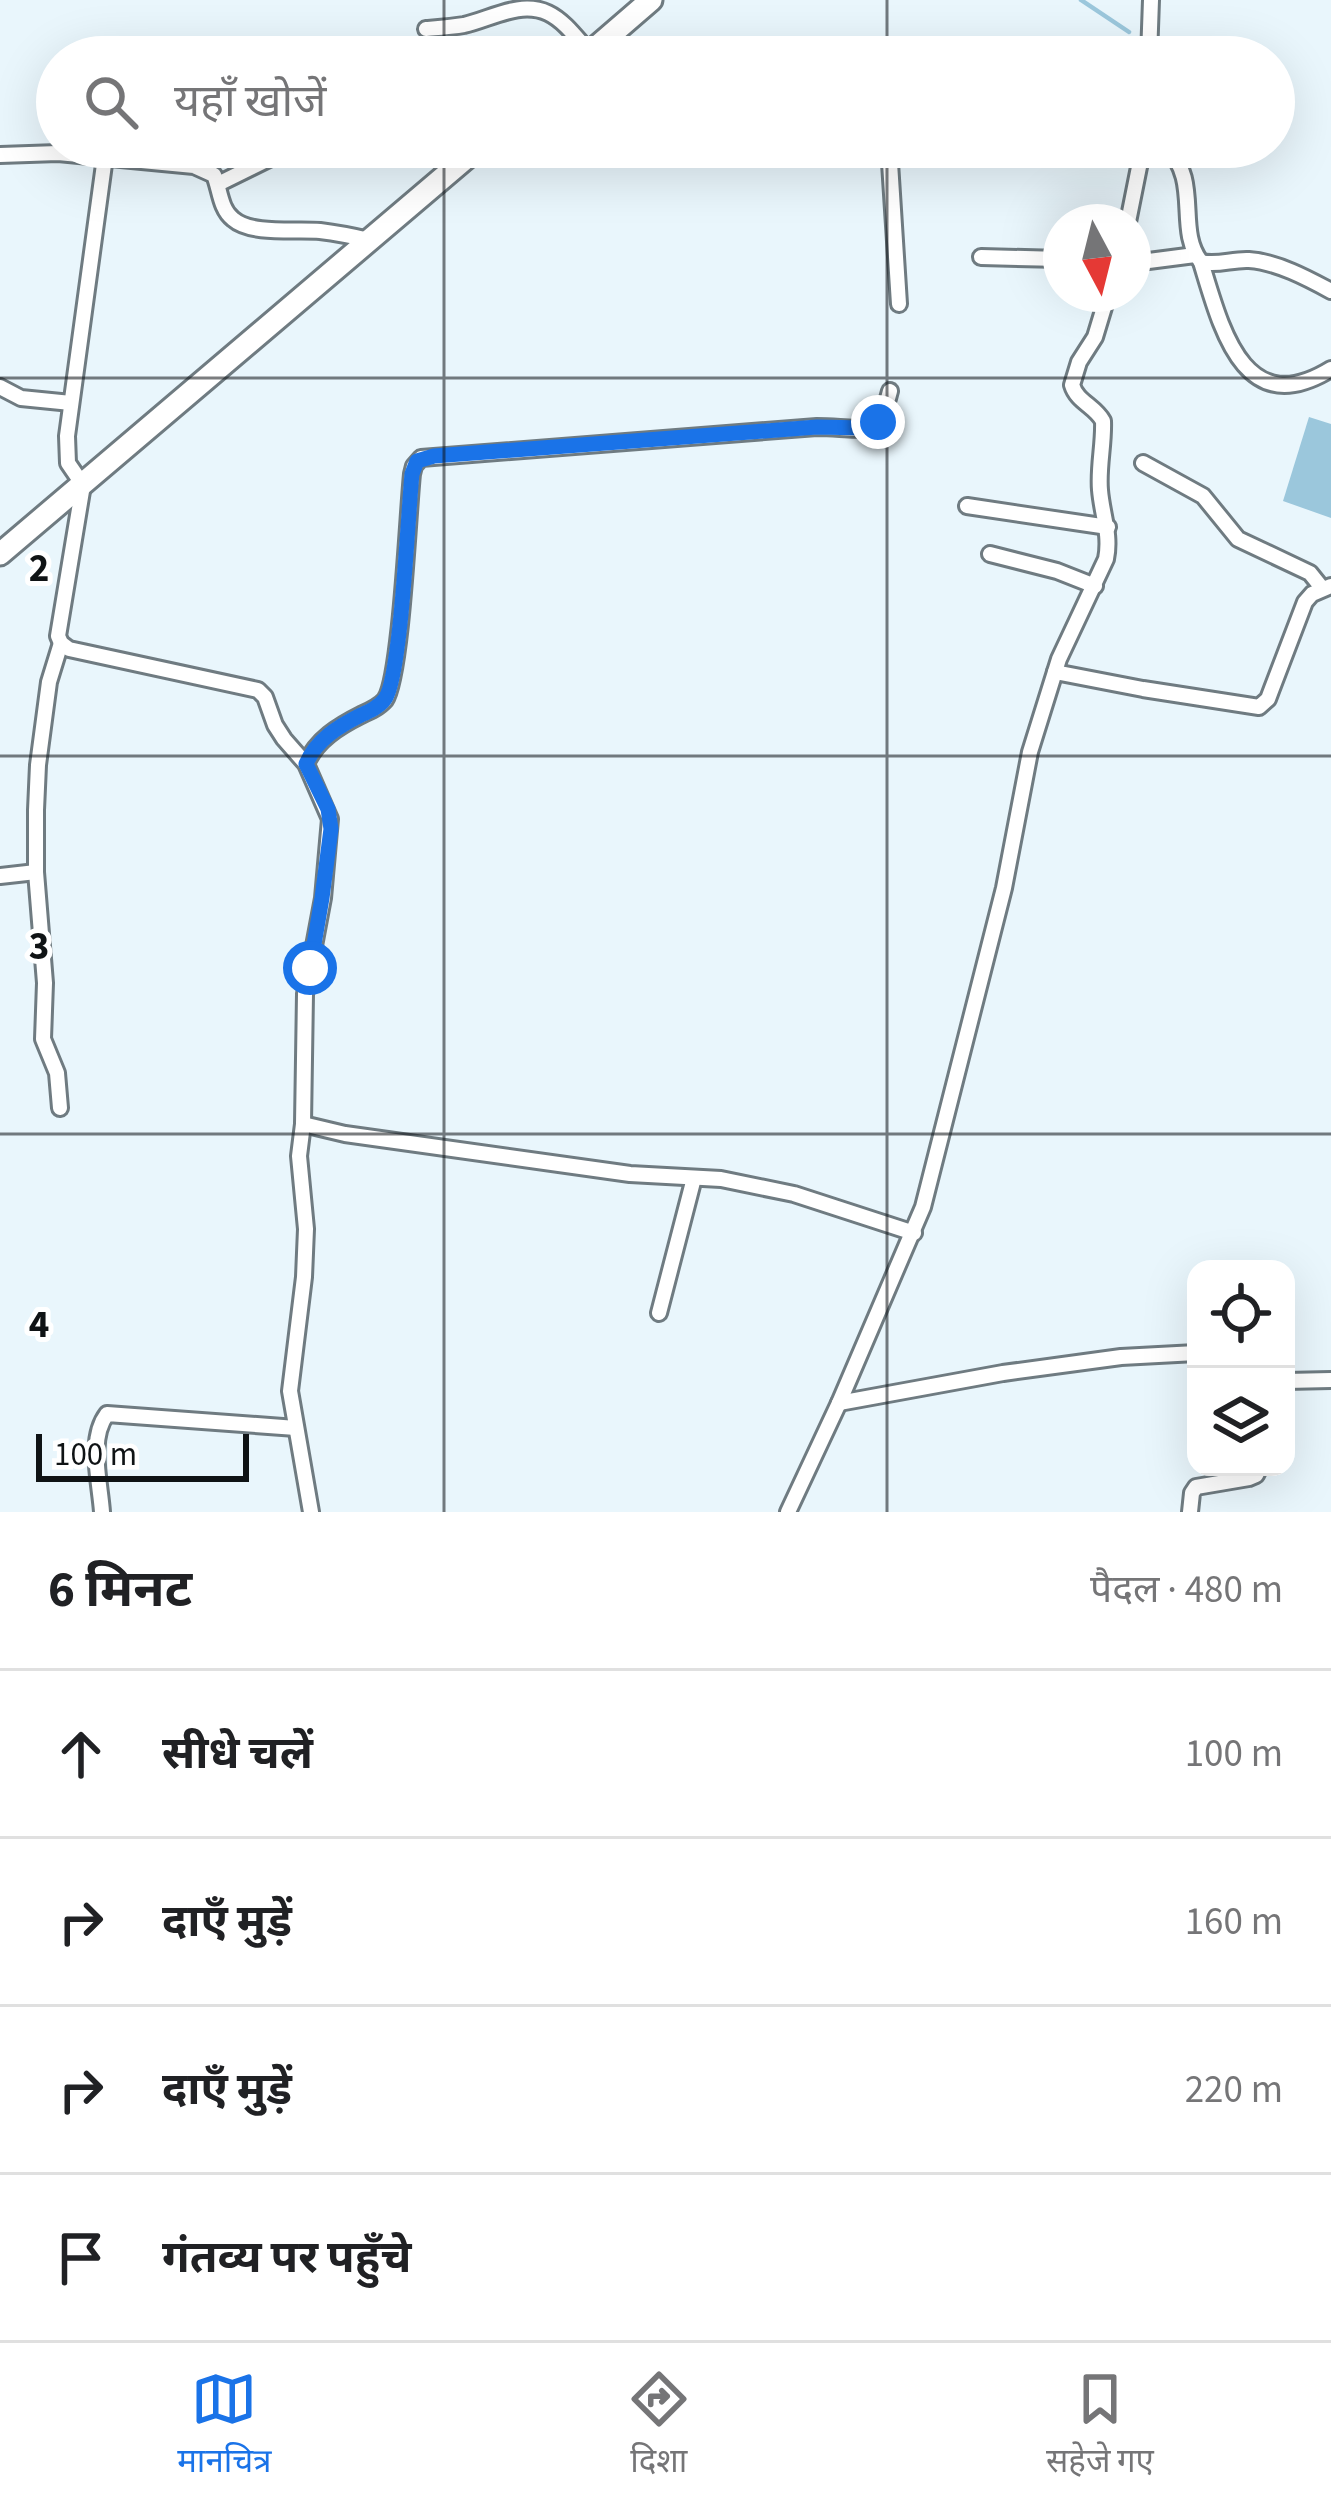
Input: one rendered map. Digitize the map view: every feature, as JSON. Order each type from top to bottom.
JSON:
[{"type":"main road","points":[[610,36],[651,0]]},
{"type":"main road","points":[[0,554],[454,168]]},
{"type":"street","points":[[1149,36],[1150,0]]},
{"type":"street","points":[[426,29],[464,25],[501,11],[536,9],[561,22],[572,36]]},
{"type":"street","points":[[0,154],[36,153]]},
{"type":"street","points":[[60,1108],[55,1066],[43,1040],[44,960],[36,872],[38,765],[49,682],[61,643],[58,628],[82,485],[66,452],[103,168]]},
{"type":"street","points":[[197,168],[214,175],[224,207],[238,223],[368,240]]},
{"type":"street","points":[[218,184],[250,168]]},
{"type":"street","points":[[890,168],[899,304]]},
{"type":"street","points":[[1132,204],[1139,168]]},
{"type":"street","points":[[1182,168],[1198,259],[1238,356],[1269,384],[1293,386],[1331,369]]},
{"type":"street","points":[[981,257],[1043,259]]},
{"type":"street","points":[[1151,262],[1259,262],[1331,291]]},
{"type":"street","points":[[788,1512],[914,1233],[1004,888],[1030,752],[1070,633],[1106,559],[1108,527],[1100,496],[1103,421],[1072,386],[1103,312]]},
{"type":"street","points":[[0,387],[21,398],[70,403]]},
{"type":"street","points":[[306,764],[334,730],[376,707],[389,693],[412,474],[421,458],[817,427],[870,428],[878,422],[890,391]]},
{"type":"street","points":[[1055,672],[1258,707],[1271,691],[1305,602],[1326,587],[1310,573],[1238,539],[1203,496],[1143,463]]},
{"type":"street","points":[[967,506],[1108,527]]},
{"type":"street","points":[[990,554],[1095,586]]},
{"type":"street","points":[[61,643],[69,649],[259,690],[275,725],[306,764],[328,809],[331,829],[305,994],[299,1156],[306,1229],[290,1391],[311,1512]]},
{"type":"street","points":[[0,876],[36,872]]},
{"type":"street","points":[[303,1124],[630,1174],[722,1179],[794,1194],[914,1233]]},
{"type":"street","points":[[659,1313],[694,1178]]},
{"type":"street","points":[[839,1403],[1003,1372],[1187,1353]]},
{"type":"street","points":[[1295,1381],[1331,1380]]},
{"type":"street","points":[[102,1512],[98,1458],[103,1419],[296,1428]]},
{"type":"street","points":[[1190,1512],[1196,1486],[1254,1476]]},
{"type":"water","points":[[1309,417],[1331,424],[1331,518],[1283,501]]},
{"type":"waterway","points":[[1081,0],[1129,32]]},
{"type":"route","points":[[310,968],[331,829],[328,809],[306,764],[334,730],[376,707],[389,693],[417,461],[817,427],[870,428],[878,422]]}]
